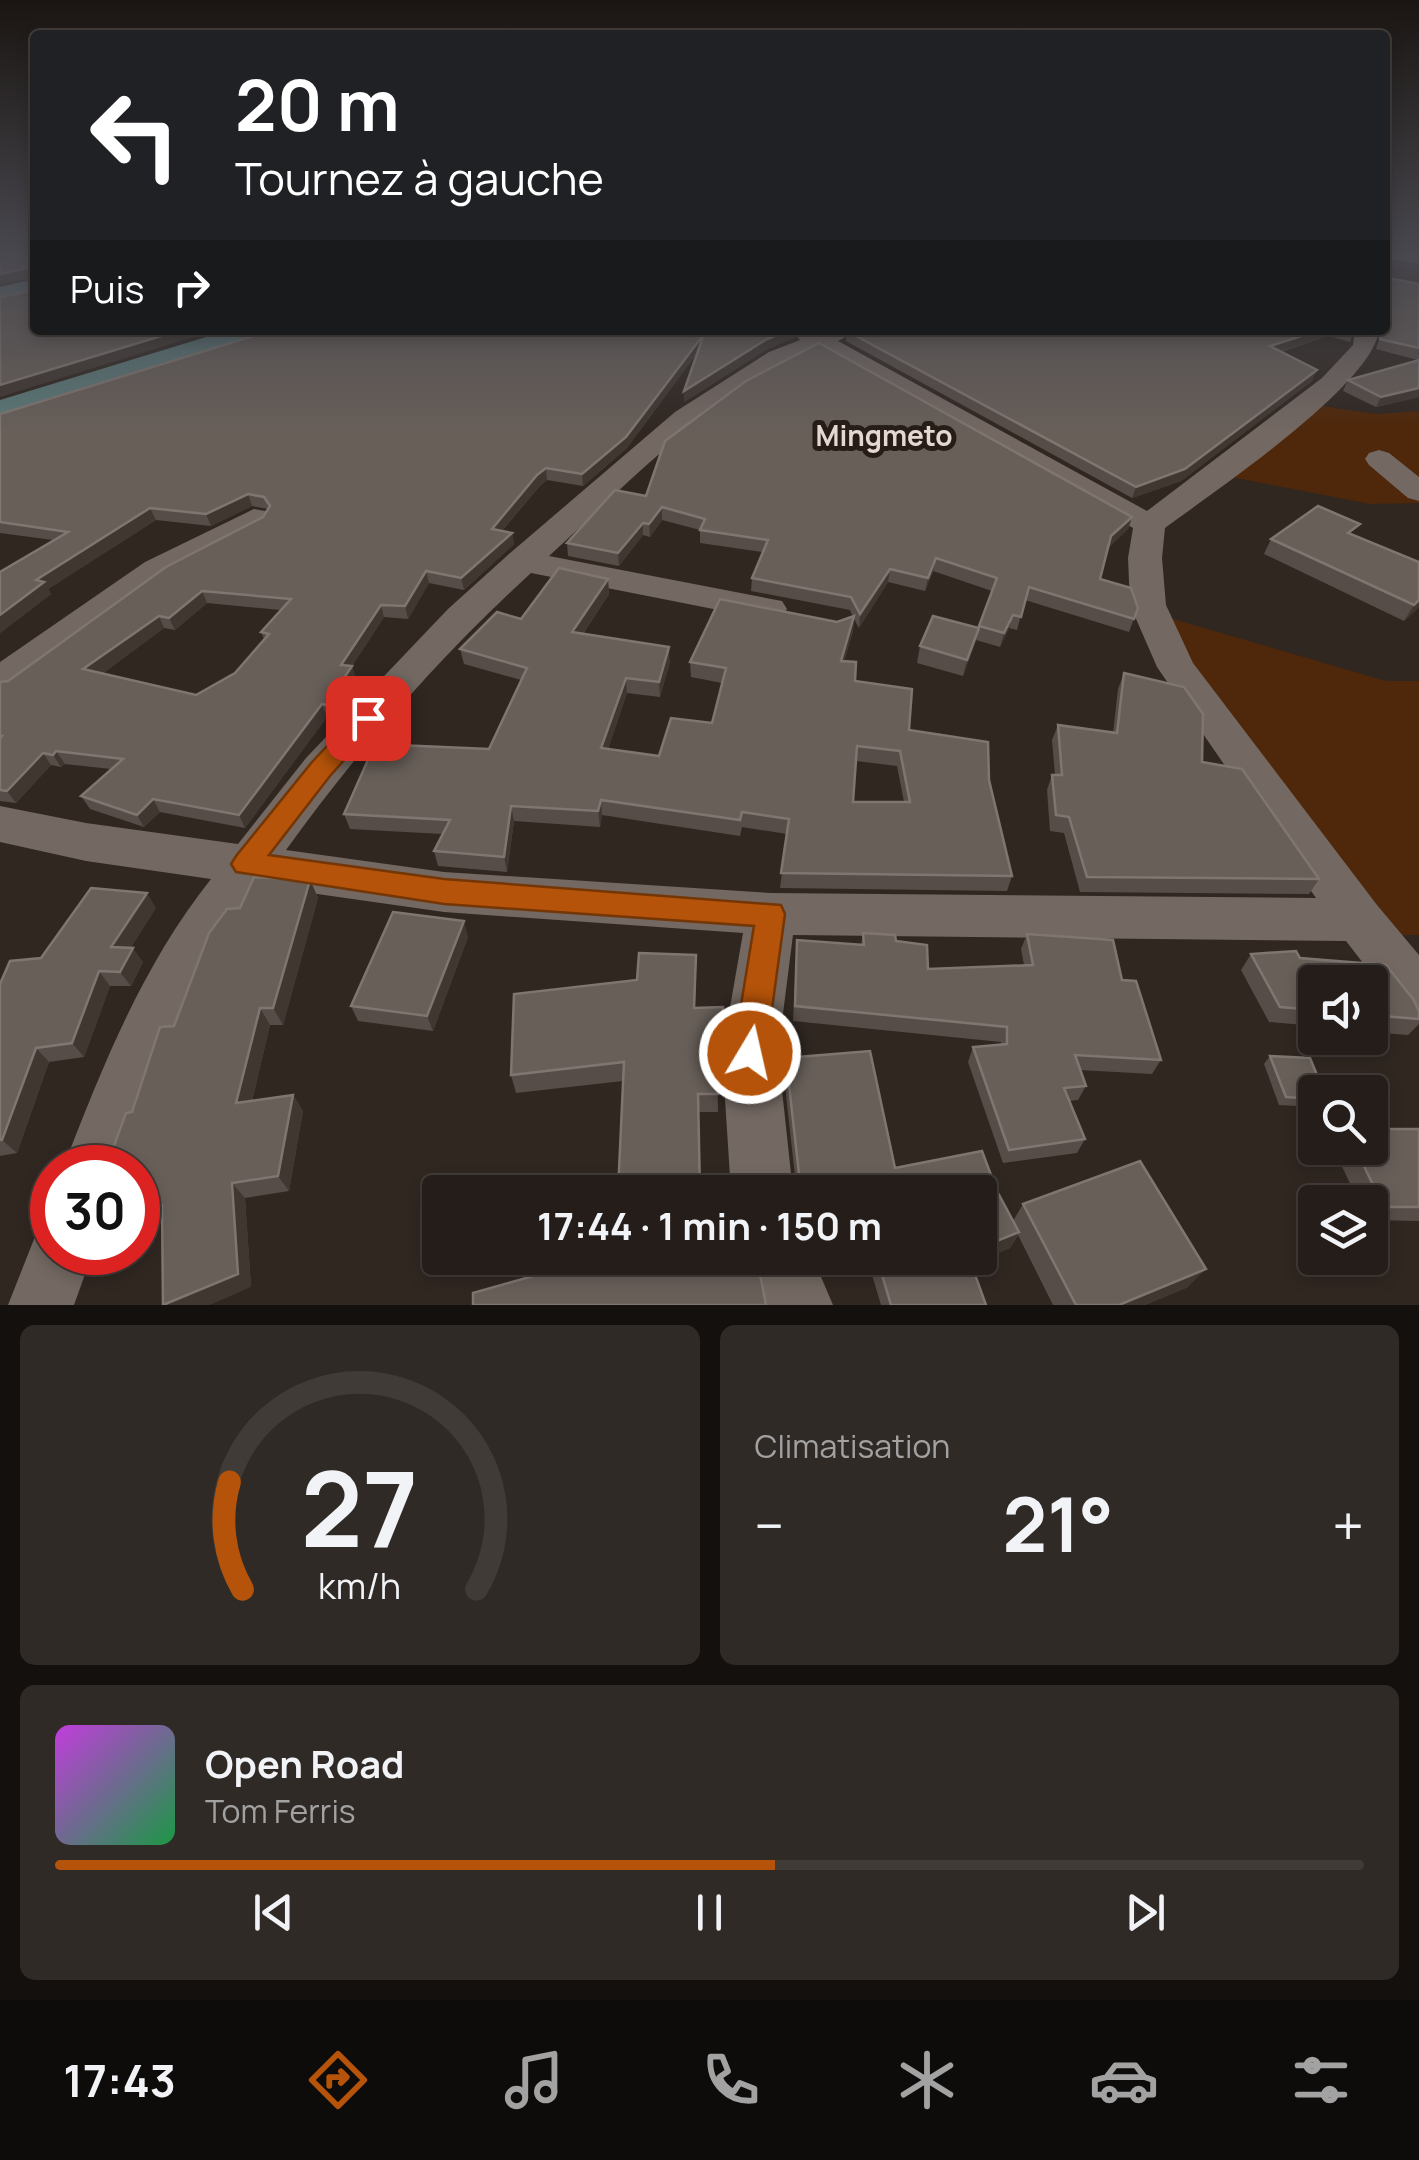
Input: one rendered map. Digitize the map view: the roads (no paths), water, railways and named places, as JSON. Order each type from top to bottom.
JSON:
[{"type":"street","points":[[0,412],[247,335]]},
{"type":"street","points":[[101,1145],[139,1044],[194,937],[321,769],[462,617],[521,561],[685,418],[817,335]]},
{"type":"street","points":[[824,335],[1051,473],[1149,524]]},
{"type":"street","points":[[1366,335],[1364,348],[1341,374],[1261,442],[1149,524],[1144,558],[1148,606],[1176,668],[1358,920],[1419,994]]},
{"type":"street","points":[[1379,459],[1419,492]]},
{"type":"street","points":[[0,681],[157,569],[254,518]]},
{"type":"street","points":[[521,561],[797,614]]},
{"type":"street","points":[[0,824],[86,842],[444,892],[770,914],[1358,920]]},
{"type":"street","points":[[761,1175],[750,1053],[770,914]]},
{"type":"street","points":[[41,1305],[52,1275]]},
{"type":"street","points":[[787,1275],[800,1305]]},
{"type":"district","name":"Mingmeto","points":[[884,436]]}]
